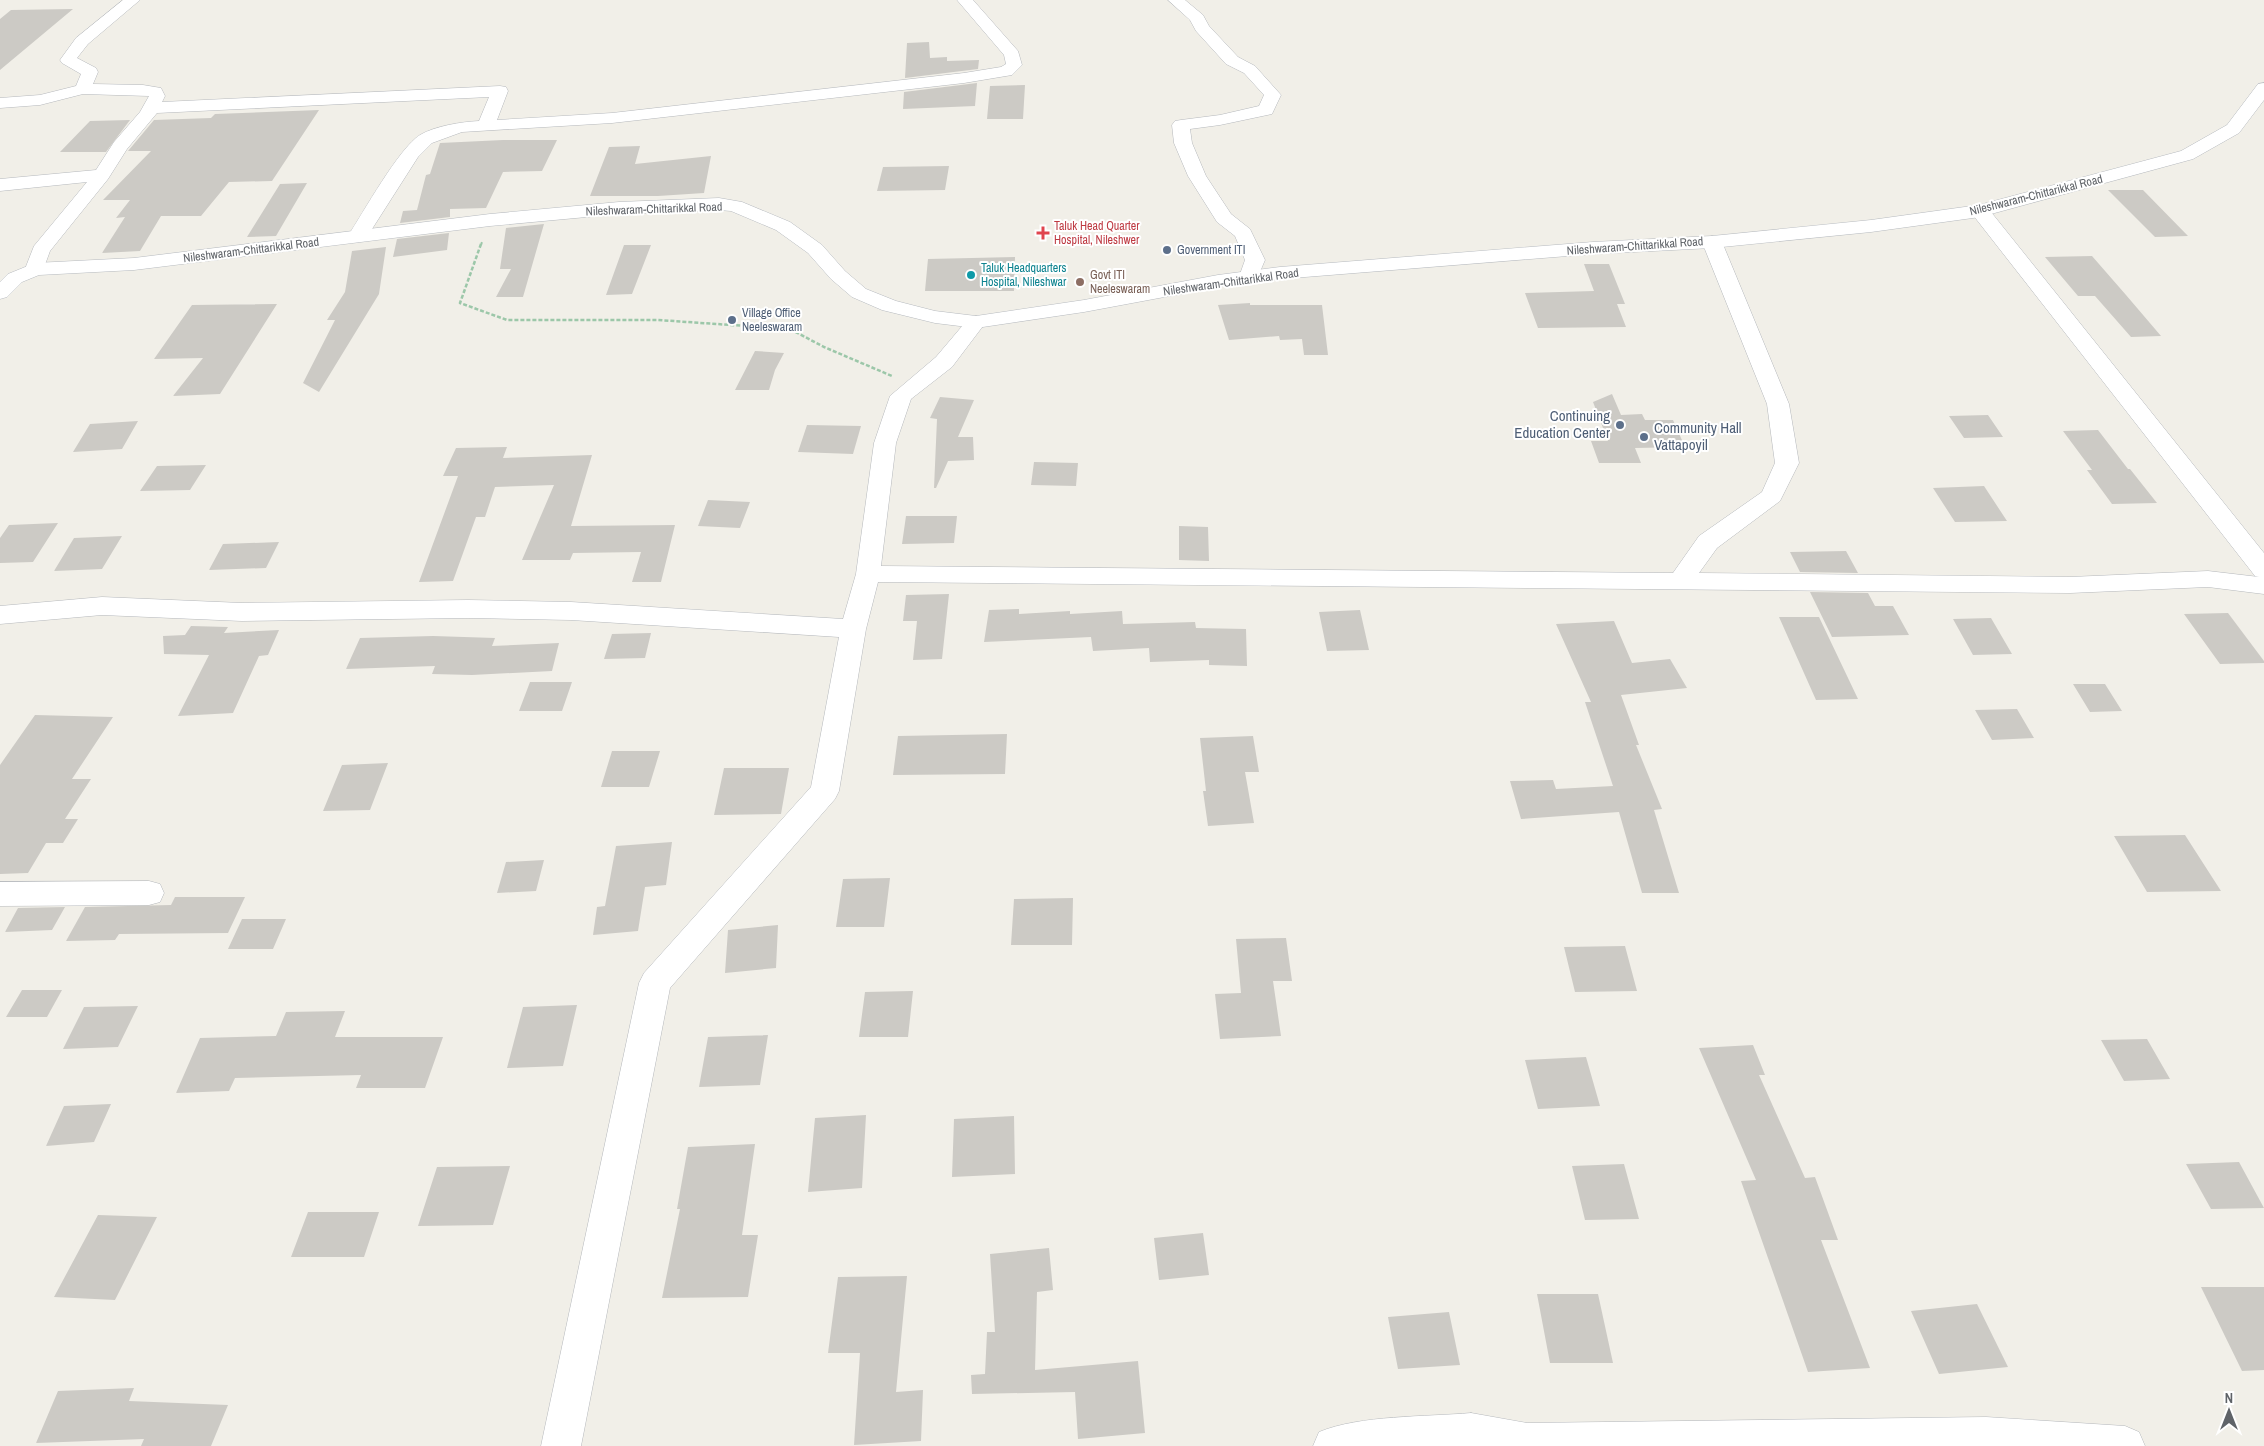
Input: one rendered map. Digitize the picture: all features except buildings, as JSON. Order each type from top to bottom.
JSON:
[{"type":"street","points":[[84,89],[90,72],[68,60],[82,41],[132,0]]},
{"type":"street","points":[[358,236],[411,154],[426,138],[460,127],[612,118],[964,78],[1006,71],[1014,65],[1012,54],[965,0]]},
{"type":"street","points":[[1176,0],[1197,18],[1202,28],[1232,61],[1239,62],[1266,85],[1273,95],[1266,110],[1220,120],[1181,125],[1180,130],[1183,143],[1197,176],[1224,218],[1243,233],[1255,260],[1249,277]]},
{"type":"street","name":"Nileshwaram-Chittarikkal Road","points":[[0,293],[8,278],[35,269],[134,264],[490,220],[619,208],[718,204],[735,206],[783,226],[815,249],[838,275],[859,293],[889,306],[935,317],[976,322],[1249,277],[1593,248],[1712,242],[1871,226],[1980,210],[2187,155],[2233,129],[2264,88]]},
{"type":"street","points":[[0,103],[40,100],[84,89],[143,90],[156,92],[157,96],[151,108],[120,146],[102,175],[41,250],[35,269]]},
{"type":"street","points":[[151,108],[500,91],[486,125]]},
{"type":"street","points":[[0,185],[102,175]]},
{"type":"street","points":[[1980,210],[2264,570]]},
{"type":"street","points":[[1682,582],[1685,574],[1708,542],[1772,496],[1787,463],[1778,404],[1712,242]]},
{"type":"street","points":[[561,1446],[655,983],[825,791],[853,629],[868,574],[885,442],[901,396],[944,362],[976,322]]},
{"type":"street","points":[[868,574],[2070,585],[2208,580],[2264,586]]},
{"type":"street","points":[[0,615],[102,606],[242,612],[478,609],[655,615],[853,629]]},
{"type":"street","points":[[0,894],[149,894]]},
{"type":"street","points":[[1334,1446],[1377,1440],[1471,1433],[1527,1442],[1986,1437],[2126,1446]]},
{"type":"path","points":[[490,220],[460,304],[507,320],[658,320],[790,329],[824,347],[895,377],[901,396]]},
{"type":"place","name":"Taluk Head Quarter Hospital, Nileshwer","points":[[1043,233]]},
{"type":"place","name":"Government ITI","points":[[1167,250]]},
{"type":"place","name":"Taluk Headquarters Hospital, Nileshwar","points":[[971,275]]},
{"type":"place","name":"Govt ITI Neeleswaram","points":[[1080,282]]},
{"type":"place","name":"Village Office Neeleswaram","points":[[732,320]]},
{"type":"place","name":"Continuing Education Center","points":[[1620,425]]},
{"type":"place","name":"Community Hall Vattapoyil","points":[[1644,437]]}]
